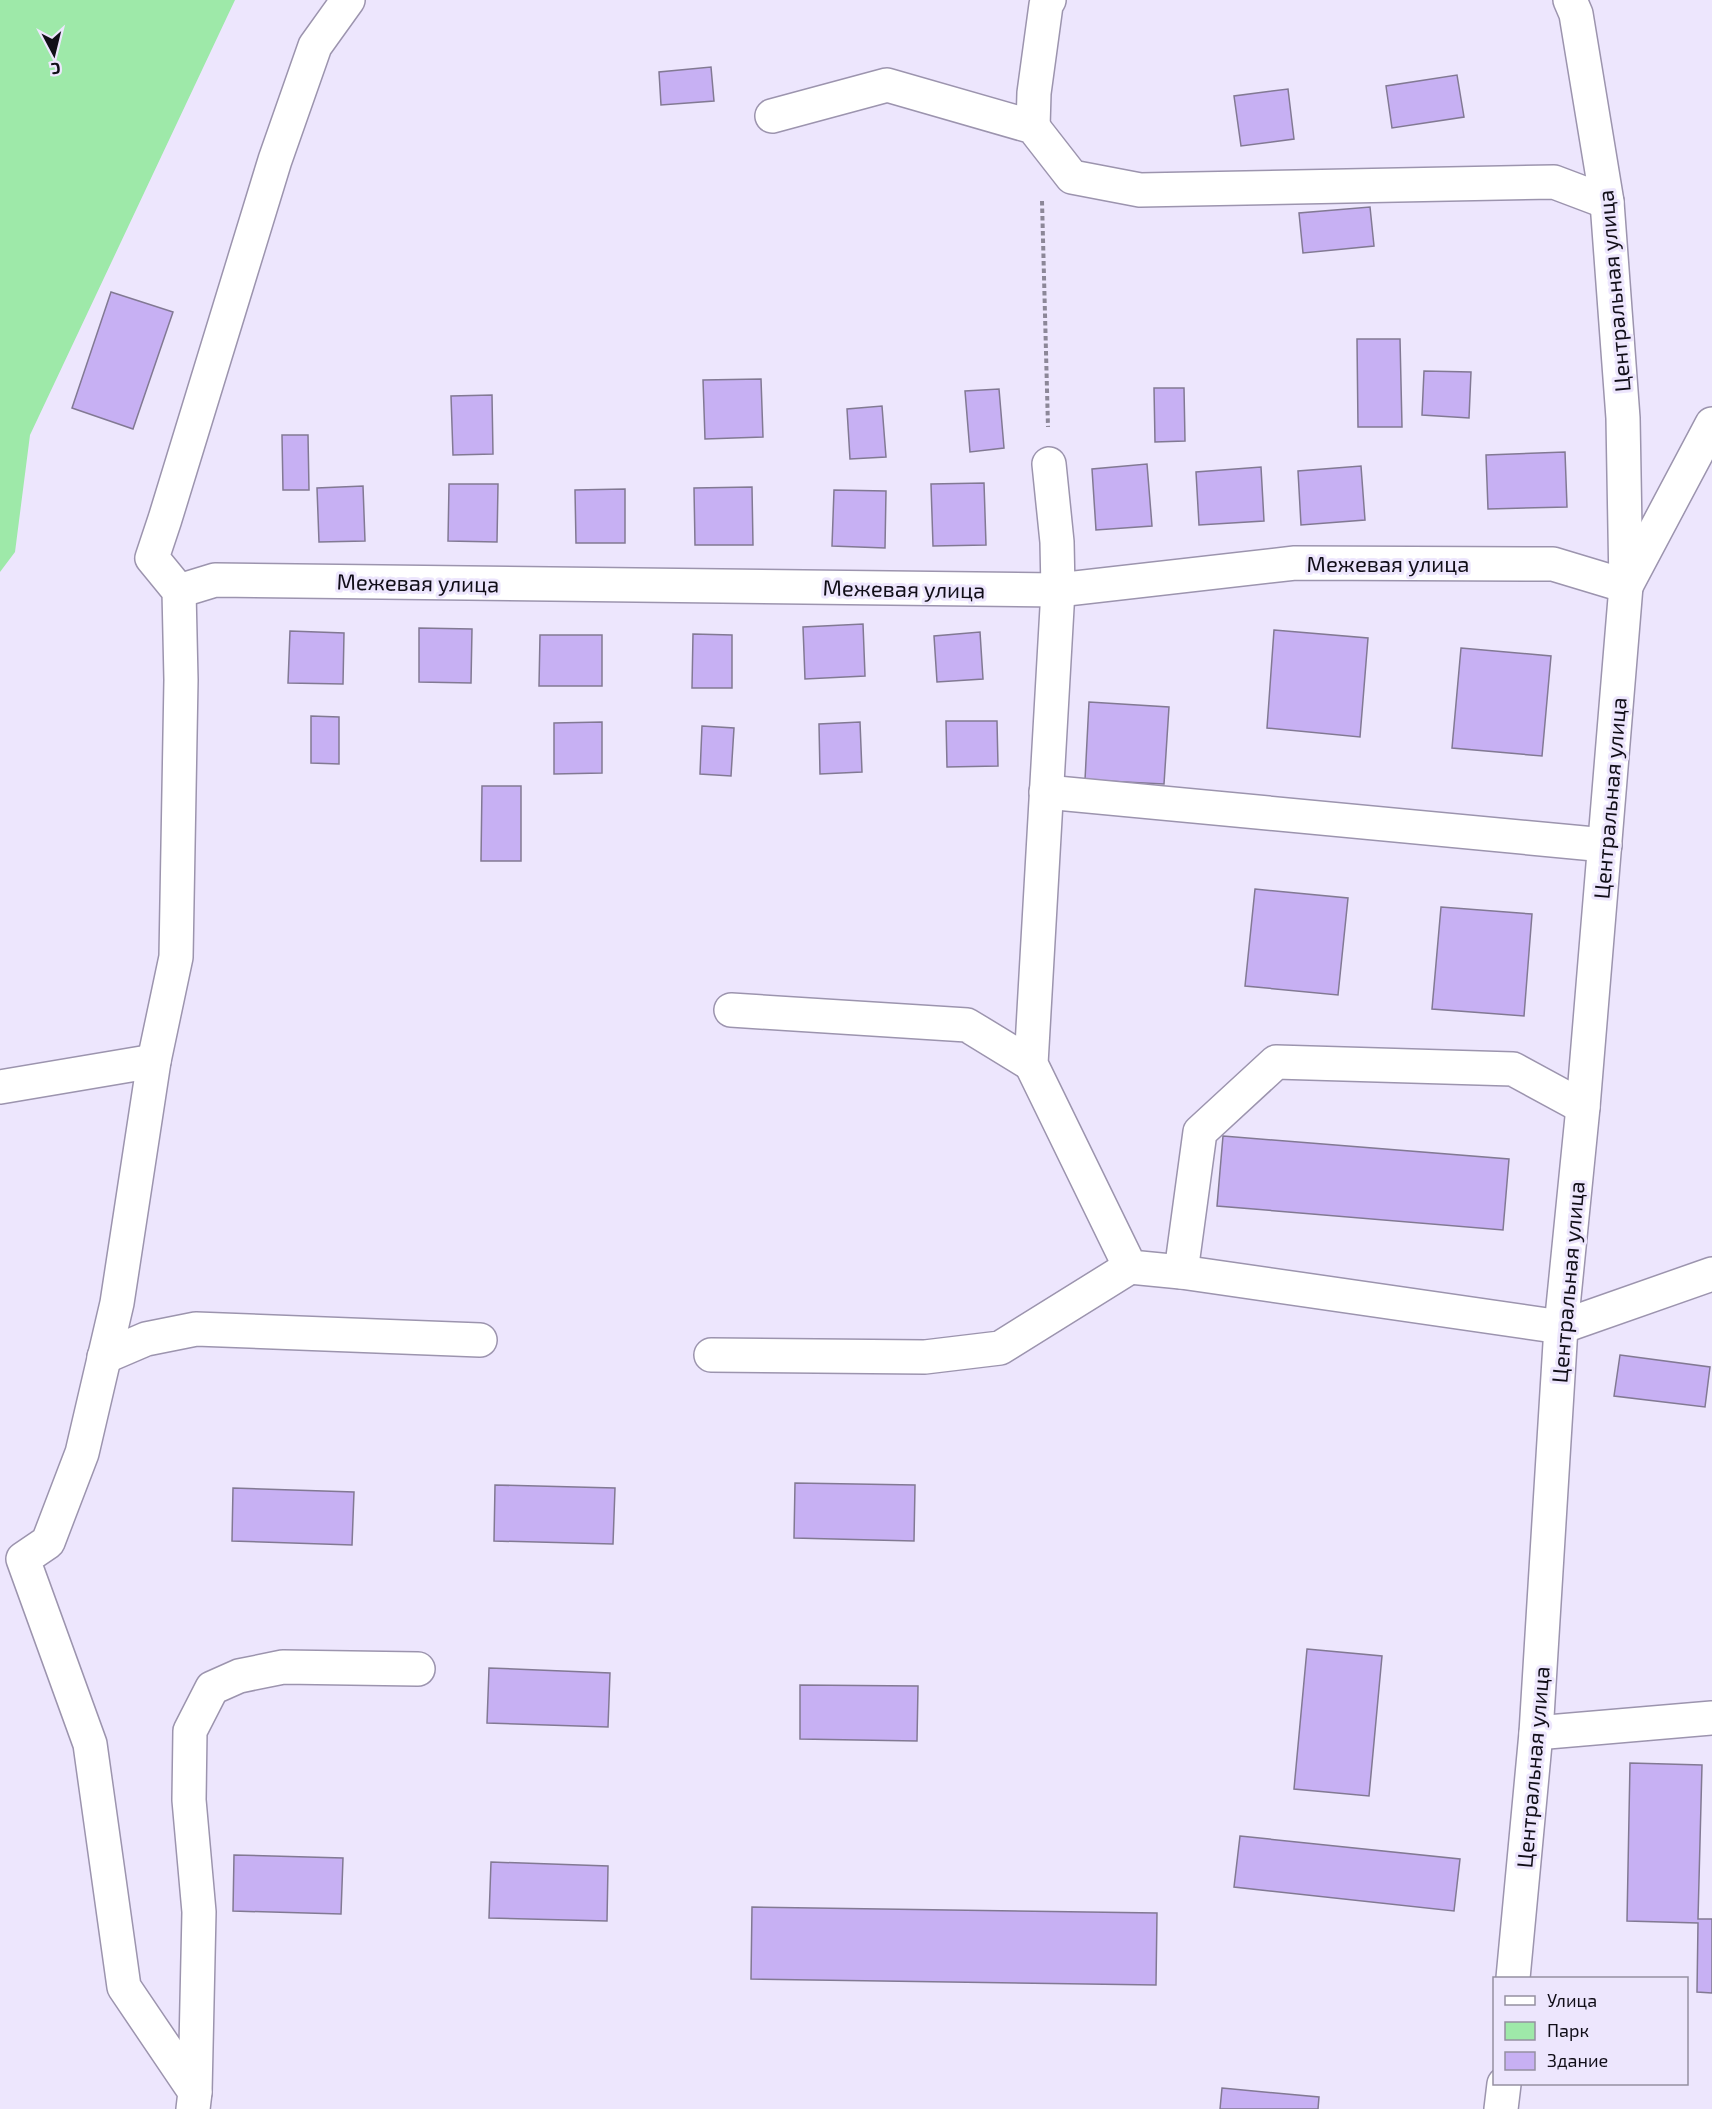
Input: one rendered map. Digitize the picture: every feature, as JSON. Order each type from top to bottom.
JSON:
[{"type":"street","points":[[194,2100],[124,1987],[90,1744],[12,1556],[48,1542],[82,1453],[117,1303],[154,1061],[176,957],[182,680],[179,591],[152,558],[275,160],[304,77],[315,46],[348,0]]},
{"type":"street","points":[[1033,127],[1034,93],[1046,5],[1049,0]]},
{"type":"street","name":"Центральная улица","points":[[1513,1977],[1536,1733],[1561,1327],[1583,1107],[1626,586],[1623,418],[1607,202],[1576,14],[1570,0]]},
{"type":"street","points":[[772,116],[887,85],[1033,127],[1072,177],[1140,190],[1554,182],[1607,202]]},
{"type":"street","name":"Центральная улица","points":[[1626,586],[1712,424]]},
{"type":"street","points":[[1049,464],[1057,542],[1058,590],[1031,1064],[1131,1268]]},
{"type":"street","name":"Межевая улица","points":[[179,591],[215,580],[1058,590],[1295,563],[1553,564],[1626,586]]},
{"type":"street","points":[[1046,792],[1605,845]]},
{"type":"street","points":[[731,1010],[967,1024],[1031,1064]]},
{"type":"street","points":[[0,1087],[154,1061]]},
{"type":"street","points":[[1181,1272],[1200,1132],[1276,1062],[1513,1070],[1583,1107]]},
{"type":"street","points":[[711,1355],[925,1357],[1000,1348],[1131,1268],[1181,1272],[1561,1327],[1712,1274]]},
{"type":"street","points":[[105,1357],[146,1339],[196,1329],[480,1340]]},
{"type":"street","points":[[194,2100],[199,1912],[189,1800],[190,1731],[212,1688],[239,1676],[284,1667],[418,1669]]},
{"type":"street","points":[[1536,1733],[1712,1718]]},
{"type":"street","points":[[1501,2109],[1504,2085]]},
{"type":"path","points":[[1042,198],[1049,464]]},
{"type":"green space","points":[[0,0],[235,0],[30,435],[15,552],[0,572]]},
{"type":"building","points":[[711,67],[714,101],[661,105],[659,72]]},
{"type":"building","points":[[1457,75],[1464,117],[1392,128],[1386,86]]},
{"type":"building","points":[[1288,89],[1294,139],[1241,146],[1234,96]]},
{"type":"building","points":[[1370,207],[1374,246],[1303,253],[1299,213]]},
{"type":"building","points":[[111,292],[173,312],[133,429],[72,408]]},
{"type":"building","points":[[1357,339],[1400,339],[1402,427],[1358,427]]},
{"type":"building","points":[[1424,371],[1471,372],[1469,418],[1422,415]]},
{"type":"building","points":[[761,379],[763,437],[705,439],[703,380]]},
{"type":"building","points":[[1154,388],[1184,388],[1185,441],[1155,442]]},
{"type":"building","points":[[999,389],[1004,448],[970,452],[965,391]]},
{"type":"building","points":[[492,395],[493,454],[453,455],[451,396]]},
{"type":"building","points":[[882,406],[886,457],[850,459],[847,409]]},
{"type":"building","points":[[282,435],[308,435],[309,490],[283,490]]},
{"type":"building","points":[[1565,452],[1567,507],[1488,509],[1486,455]]},
{"type":"building","points":[[1147,464],[1152,526],[1096,530],[1092,469]]},
{"type":"building","points":[[1361,466],[1365,520],[1301,525],[1298,471]]},
{"type":"building","points":[[1261,467],[1264,521],[1199,525],[1196,472]]},
{"type":"building","points":[[984,483],[986,545],[933,546],[931,484]]},
{"type":"building","points":[[449,484],[498,484],[497,542],[448,541]]},
{"type":"building","points":[[363,486],[365,541],[319,542],[317,488]]},
{"type":"building","points":[[752,487],[753,545],[695,545],[694,488]]},
{"type":"building","points":[[625,489],[625,543],[576,543],[575,490]]},
{"type":"building","points":[[834,490],[886,491],[885,548],[832,546]]},
{"type":"building","points":[[863,624],[865,676],[805,679],[803,627]]},
{"type":"building","points":[[419,628],[472,629],[471,683],[419,682]]},
{"type":"building","points":[[1274,630],[1368,638],[1360,737],[1267,728]]},
{"type":"building","points":[[290,631],[344,633],[343,684],[288,683]]},
{"type":"building","points":[[980,632],[983,679],[937,682],[934,636]]},
{"type":"building","points":[[693,634],[732,635],[732,688],[692,688]]},
{"type":"building","points":[[540,635],[602,635],[602,686],[539,686]]},
{"type":"building","points":[[1461,648],[1551,656],[1542,756],[1452,748]]},
{"type":"building","points":[[1089,702],[1169,707],[1164,784],[1085,780]]},
{"type":"building","points":[[311,716],[339,717],[339,764],[311,763]]},
{"type":"building","points":[[946,721],[997,721],[998,766],[947,767]]},
{"type":"building","points":[[602,722],[602,773],[554,774],[554,723]]},
{"type":"building","points":[[860,722],[862,772],[820,774],[819,724]]},
{"type":"building","points":[[702,726],[734,728],[731,776],[700,774]]},
{"type":"building","points":[[482,786],[521,786],[521,861],[481,861]]},
{"type":"building","points":[[1255,889],[1348,898],[1338,995],[1245,986]]},
{"type":"building","points":[[1441,907],[1532,914],[1524,1016],[1432,1009]]},
{"type":"building","points":[[1223,1136],[1509,1159],[1503,1230],[1217,1206]]},
{"type":"building","points":[[1620,1355],[1710,1367],[1705,1407],[1614,1396]]},
{"type":"building","points":[[795,1483],[915,1485],[914,1541],[794,1538]]},
{"type":"building","points":[[495,1485],[615,1488],[613,1544],[494,1541]]},
{"type":"building","points":[[233,1488],[354,1492],[352,1545],[232,1541]]},
{"type":"building","points":[[1307,1649],[1382,1656],[1369,1796],[1294,1789]]},
{"type":"building","points":[[489,1668],[610,1673],[608,1727],[487,1723]]},
{"type":"building","points":[[800,1685],[918,1686],[917,1741],[800,1739]]},
{"type":"building","points":[[1630,1763],[1702,1765],[1698,1919],[1712,1919],[1712,1993],[1697,1992],[1698,1923],[1627,1921]]},
{"type":"building","points":[[1240,1836],[1460,1859],[1454,1911],[1234,1887]]},
{"type":"building","points":[[234,1855],[343,1858],[341,1914],[233,1911]]},
{"type":"building","points":[[491,1862],[608,1866],[607,1921],[489,1918]]},
{"type":"building","points":[[752,1907],[1157,1913],[1156,1985],[751,1979]]},
{"type":"building","points":[[1222,2088],[1319,2097],[1318,2109],[1220,2109]]}]
